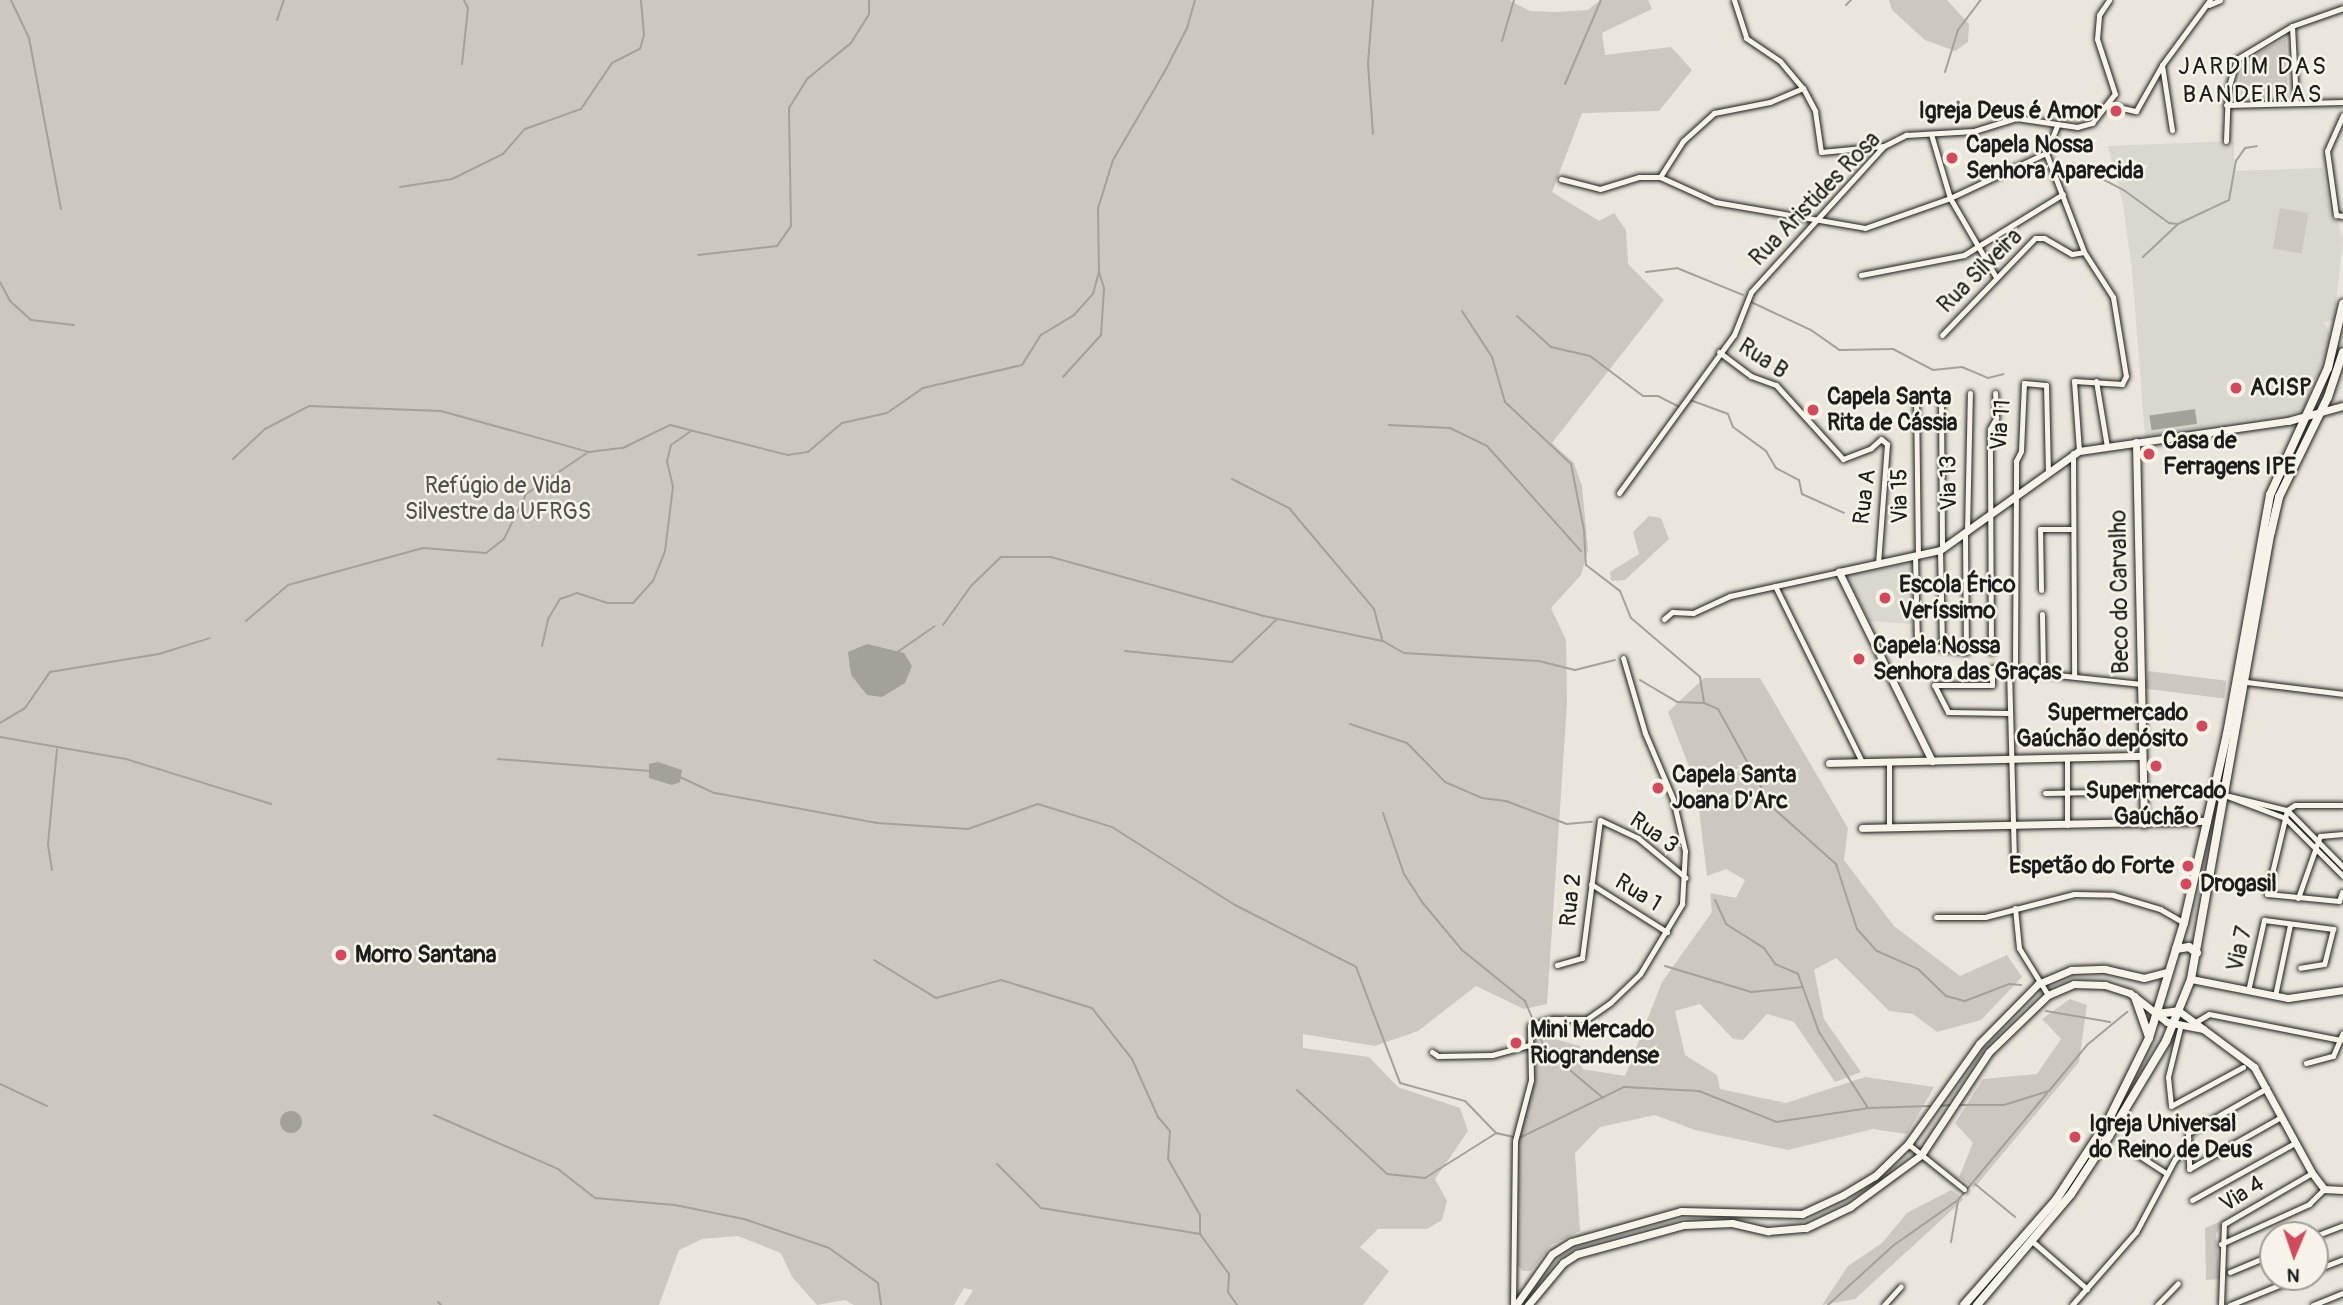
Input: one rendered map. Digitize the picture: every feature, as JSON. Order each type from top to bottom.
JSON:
[{"type":"main road","points":[[1964,1305],[2056,1200],[2109,1119],[2149,1038],[2184,923],[2214,794],[2270,495],[2302,418],[2319,390],[2336,347],[2343,304]]},
{"type":"main road","points":[[1977,1305],[2032,1241],[2109,1136],[2178,1024],[2179,1012],[2197,953],[2222,824],[2279,497],[2328,397],[2343,352]]},
{"type":"main road","points":[[2319,390],[2321,411]]},
{"type":"main road","points":[[2214,794],[2227,796]]},
{"type":"main road","points":[[2207,821],[2222,824]]},
{"type":"main road","points":[[2176,949],[2189,947],[2197,953]]},
{"type":"main road","points":[[2135,997],[2149,1038]]},
{"type":"main road","points":[[2156,1014],[2179,1012]]},
{"type":"street","points":[[1734,0],[1746,38],[1780,61],[1803,88],[1815,111],[1821,152],[1884,146]]},
{"type":"street","points":[[2109,0],[2097,28],[2113,81],[2115,94],[2109,105],[2136,111],[2162,65],[2210,0]]},
{"type":"street","points":[[2206,6],[2220,0]]},
{"type":"street","points":[[2226,141],[2226,105],[2237,59],[2292,26],[2343,8]]},
{"type":"street","points":[[2292,26],[2296,103]]},
{"type":"street","points":[[2162,65],[2172,109],[2172,130]]},
{"type":"street","points":[[1660,177],[1683,141],[1715,112],[1770,102],[1803,88]]},
{"type":"street","points":[[2226,105],[2343,102]]},
{"type":"street","name":"Rua Aristides Rosa","points":[[1619,493],[1682,410],[1719,352],[1734,335],[1751,292],[1884,146],[1906,135],[1974,131],[2017,118],[2077,128],[2092,123],[2109,105]]},
{"type":"street","points":[[2343,116],[2327,151],[2336,215],[2343,216]]},
{"type":"street","points":[[1561,179],[1600,189],[1639,177],[1660,177],[1714,202],[1817,220],[1878,227],[1950,198],[2046,153],[2058,124]]},
{"type":"street","points":[[1931,134],[1950,198],[1996,277]]},
{"type":"street","points":[[2046,153],[2084,253],[2116,307],[2126,376],[2122,384],[2074,381],[2074,675]]},
{"type":"street","points":[[1861,275],[1905,269],[1979,248],[2063,194]]},
{"type":"street","name":"Rua Silveira","points":[[1942,335],[1996,277],[2039,237],[2072,254],[2084,253]]},
{"type":"street","name":"Rua B","points":[[1719,352],[1751,376],[1776,385],[1843,459],[1871,448],[1881,439]]},
{"type":"street","points":[[2096,381],[2107,447]]},
{"type":"street","name":"Via 11","points":[[2015,496],[2024,383],[2046,384],[2048,472]]},
{"type":"street","name":"Via 13","points":[[1942,648],[1966,652],[1970,393]]},
{"type":"street","points":[[1991,652],[1990,429],[1996,418],[1996,393]]},
{"type":"street","name":"Via 15","points":[[1916,395],[1916,641],[1942,648]]},
{"type":"street","points":[[2328,397],[2341,407]]},
{"type":"street","points":[[1941,400],[1942,648]]},
{"type":"street","points":[[1664,619],[1672,612],[1693,613],[1730,596],[1941,549],[2076,452],[2302,418],[2341,407]]},
{"type":"street","name":"Rua A","points":[[1878,563],[1888,449],[1881,439]]},
{"type":"street","name":"Beco do Carvalho","points":[[2136,442],[2144,824]]},
{"type":"street","points":[[2014,861],[2010,713],[2015,496]]},
{"type":"street","points":[[2041,590],[2040,528],[2073,528]]},
{"type":"street","points":[[1839,572],[1932,761]]},
{"type":"street","points":[[1775,586],[1862,762]]},
{"type":"street","points":[[2042,614],[2043,672]]},
{"type":"street","points":[[1514,1305],[1515,1141],[1531,1080],[1529,1045],[1533,1022],[1587,1019],[1611,1002],[1640,974],[1682,904],[1686,878],[1685,851],[1673,799],[1645,733],[1623,658]]},
{"type":"street","points":[[2010,713],[1948,712],[1934,685],[1992,685],[1992,668],[2141,684]]},
{"type":"street","points":[[2247,681],[2343,694]]},
{"type":"street","points":[[1829,763],[2142,756]]},
{"type":"street","points":[[2067,757],[2067,825]]},
{"type":"street","points":[[1889,762],[1889,828]]},
{"type":"street","points":[[2045,793],[2097,792]]},
{"type":"street","points":[[2227,796],[2287,810],[2343,867]]},
{"type":"street","points":[[2227,796],[2285,818],[2343,876]]},
{"type":"street","points":[[2342,892],[2339,901],[2267,894],[2287,810],[2294,805],[2343,806]]},
{"type":"street","name":"Rua 3","points":[[1600,820],[1638,838],[1686,878]]},
{"type":"street","name":"Rua 2","points":[[1557,965],[1582,959],[1600,820]]},
{"type":"street","points":[[1862,828],[2207,821]]},
{"type":"street","points":[[2298,898],[2318,840],[2329,834],[2343,834]]},
{"type":"street","name":"Rua 1","points":[[1591,884],[1667,932]]},
{"type":"street","points":[[1936,917],[1985,917],[2074,894],[2113,895],[2160,909],[2184,923]]},
{"type":"street","points":[[2015,908],[2019,948],[2038,984],[2048,995]]},
{"type":"street","name":"Via 7","points":[[2248,991],[2264,920],[2333,929],[2324,964],[2300,968]]},
{"type":"street","points":[[2275,996],[2290,925]]},
{"type":"street","points":[[1514,1305],[1552,1254],[1571,1242],[1681,1210],[1732,1209],[1802,1214],[1843,1195],[1875,1176],[1908,1144],[1979,1044],[2038,984],[2071,970],[2155,978],[2167,972]]},
{"type":"street","points":[[2125,992],[2129,975]]},
{"type":"street","points":[[2191,979],[2294,998],[2343,989]]},
{"type":"street","points":[[1528,1305],[1563,1263],[1577,1254],[1684,1225],[1732,1223],[1768,1231],[1806,1228],[1850,1207],[1921,1155],[1989,1052],[2048,995],[2074,984],[2105,985],[2125,992],[2156,1014],[2178,1024],[2193,1024],[2209,1014],[2340,1040]]},
{"type":"street","points":[[2179,1012],[2250,1063],[2267,1088],[2312,1173],[2324,1189]]},
{"type":"street","points":[[2178,1024],[2168,1077],[2172,1106],[2243,1067]]},
{"type":"street","points":[[2306,1063],[2328,1060],[2343,1033]]},
{"type":"street","points":[[1432,1052],[1438,1056],[1492,1055],[1529,1045]]},
{"type":"street","points":[[2267,1088],[2188,1133],[2189,1169],[2281,1117]]},
{"type":"street","points":[[2192,1200],[2295,1143]]},
{"type":"street","points":[[1908,1144],[1964,1189]]},
{"type":"street","points":[[2072,1305],[2136,1232],[2167,1174],[2189,1147]]},
{"type":"street","points":[[2135,1153],[2167,1174]]},
{"type":"street","name":"Via 4","points":[[2221,1305],[2221,1244],[2225,1223],[2312,1173]]},
{"type":"street","points":[[2221,1244],[2309,1204],[2324,1189],[2343,1190]]},
{"type":"street","points":[[1843,1195],[1850,1207]]},
{"type":"street","points":[[1732,1209],[1732,1223]]},
{"type":"street","points":[[2032,1241],[2088,1289]]},
{"type":"street","points":[[2230,1272],[2259,1260]]},
{"type":"street","points":[[2157,1305],[2178,1283]]},
{"type":"street","points":[[1884,1305],[1901,1286]]},
{"type":"street","points":[[2230,1305],[2264,1291]]},
{"type":"street","points":[[2314,1305],[2343,1293]]},
{"type":"shaded area","points":[[2234,141],[2234,171],[2323,168],[2331,218],[2338,222],[2343,240],[2334,321],[2324,322],[2330,335],[2328,347],[2303,411],[2145,436],[2132,271],[2123,204],[2108,146]]},
{"type":"shaded area","points":[[2195,409],[2197,424],[2152,430],[2149,415]]},
{"type":"shaded area","name":"Escola Érico Veríssimo","points":[[1912,563],[1912,624],[1870,621],[1846,575]]},
{"type":"shaded area","points":[[867,644],[904,653],[912,666],[905,683],[882,697],[867,695],[851,675],[848,652]]},
{"type":"shaded area","points":[[658,762],[682,770],[680,782],[672,785],[649,778],[649,764]]},
{"type":"shaded area","points":[[291,1111],[299,1114],[302,1122],[299,1130],[291,1133],[283,1130],[280,1122],[283,1114]]},
{"type":"green space","name":"Refúgio de Vida Silvestre da UFRGS","points":[[0,0],[1509,0],[1530,11],[1555,12],[1588,10],[1600,0],[1648,0],[1652,9],[1602,33],[1605,55],[1671,47],[1692,70],[1659,111],[1582,113],[1552,192],[1599,221],[1614,213],[1626,230],[1628,264],[1664,300],[1552,443],[1574,463],[1582,486],[1588,550],[1581,575],[1551,608],[1566,640],[1567,703],[1547,1004],[1524,1009],[1476,986],[1418,1031],[1375,1046],[1303,1034],[1303,1048],[1369,1057],[1398,1087],[1460,1108],[1468,1131],[1435,1179],[1447,1201],[1442,1220],[1427,1229],[1378,1229],[1360,1247],[1389,1271],[1363,1305],[964,1305],[973,1290],[964,1288],[954,1305],[854,1305],[845,1300],[817,1305],[792,1277],[781,1253],[738,1236],[702,1239],[679,1250],[659,1305],[0,1305]]},
{"type":"green space","points":[[1889,0],[1947,0],[1969,24],[1968,42],[1955,51],[1925,40],[1892,10]]},
{"type":"green space","points":[[2286,38],[2288,98],[2235,100],[2242,67],[2251,57]]},
{"type":"green space","points":[[2280,208],[2309,213],[2301,253],[2273,248]]},
{"type":"green space","points":[[1649,516],[1661,518],[1669,539],[1625,580],[1611,581],[1610,572],[1639,554],[1633,532]]},
{"type":"green space","points":[[2148,671],[2226,681],[2224,698],[2146,689]]},
{"type":"green space","points":[[1704,678],[1760,678],[1848,828],[1844,860],[1894,926],[1960,976],[2007,955],[2022,977],[1981,1020],[1937,1032],[1913,1014],[1889,1011],[1836,958],[1814,970],[1824,1019],[1861,1072],[1835,1082],[1794,1022],[1767,1014],[1743,1040],[1733,1039],[1700,1004],[1675,1011],[1685,1055],[1717,1075],[1720,1089],[1786,1103],[1865,1077],[1934,1087],[1907,1134],[1873,1129],[1788,1150],[1695,1130],[1655,1115],[1600,1127],[1575,1153],[1580,1231],[1551,1245],[1531,1271],[1523,1271],[1518,1265],[1519,1135],[1535,1076],[1534,1030],[1544,1024],[1544,1036],[1580,1046],[1582,1069],[1625,1076],[1662,982],[1712,912],[1710,893],[1736,898],[1745,880],[1726,869],[1707,876],[1696,785],[1668,712]]},
{"type":"green space","points":[[2070,999],[2087,1005],[2079,1062],[1974,1188],[1959,1177],[1973,1143],[1955,1123],[1983,1079],[2037,1074],[2061,1039],[2042,1019]]},
{"type":"green space","points":[[1951,1190],[1964,1199],[1855,1299],[1822,1305],[1848,1266],[1882,1243],[1907,1213]]},
{"type":"green space","points":[[2226,1219],[2216,1234],[2219,1279],[2206,1280],[2205,1228]]},
{"type":"waterway","points":[[11,0],[29,38],[61,209]]},
{"type":"waterway","points":[[277,20],[284,0]]},
{"type":"waterway","points":[[462,64],[468,8],[464,0]]},
{"type":"waterway","points":[[400,187],[452,179],[503,154],[525,129],[581,109],[612,63],[640,49],[644,35],[641,0]]},
{"type":"waterway","points":[[698,255],[777,246],[791,226],[789,108],[807,79],[851,43],[869,14],[869,0]]},
{"type":"waterway","points":[[233,459],[265,429],[309,406],[441,411],[589,452],[623,448],[670,425],[788,455],[808,452],[842,423],[887,413],[923,388],[1022,365],[1041,335],[1074,315],[1093,294],[1099,272],[1098,208],[1113,160],[1165,71],[1187,28],[1195,0]]},
{"type":"waterway","points":[[1373,0],[1368,64],[1373,134]]},
{"type":"waterway","points":[[1502,41],[1514,0]]},
{"type":"waterway","points":[[1565,84],[1601,0]]},
{"type":"waterway","points":[[1846,5],[1851,0]]},
{"type":"waterway","points":[[1945,72],[1958,30],[1981,0]]},
{"type":"waterway","points":[[2072,163],[2125,191],[2169,223],[2178,224],[2229,200],[2236,161],[2245,148],[2257,146]]},
{"type":"waterway","points":[[2143,257],[2177,225]]},
{"type":"waterway","points":[[1646,272],[1677,268],[1743,295]]},
{"type":"waterway","points":[[1063,377],[1101,335],[1104,288],[1099,272]]},
{"type":"waterway","points":[[0,282],[10,301],[31,320],[74,325]]},
{"type":"waterway","points":[[1749,301],[1811,330],[1840,350],[1893,349],[1933,370],[1962,367],[1988,378],[2004,374]]},
{"type":"waterway","points":[[1462,311],[1492,357],[1505,402],[1571,464],[1584,530],[1586,565],[1620,591],[1631,618],[1700,677],[1704,703],[1718,709],[1772,807],[1836,864],[1857,929],[1877,951],[1918,969],[1946,996],[1965,1001],[2009,984],[2021,985]]},
{"type":"waterway","points":[[1517,316],[1551,347],[1590,356],[1643,396],[1658,396],[1680,407]]},
{"type":"waterway","points":[[1690,400],[1728,414],[1733,427],[1766,451],[1776,468],[1799,480],[1802,494],[1844,513]]},
{"type":"waterway","points":[[1389,425],[1450,428],[1487,446],[1581,551]]},
{"type":"waterway","points":[[542,646],[548,619],[560,599],[577,593],[608,603],[633,603],[653,581],[665,551],[673,487],[667,461],[671,445],[691,431]]},
{"type":"waterway","points":[[246,621],[288,585],[423,548],[486,553],[504,539],[526,494],[587,453]]},
{"type":"waterway","points":[[1232,479],[1289,508],[1374,609],[1382,639]]},
{"type":"waterway","points":[[943,625],[971,586],[1001,557],[1051,557],[1264,616],[1383,641],[1404,653],[1539,661],[1575,670],[1615,660]]},
{"type":"waterway","points":[[1125,651],[1232,662],[1277,619]]},
{"type":"waterway","points":[[896,653],[935,626]]},
{"type":"waterway","points":[[0,723],[25,708],[50,672],[159,654],[210,638]]},
{"type":"waterway","points":[[1640,680],[1677,702],[1703,703]]},
{"type":"waterway","points":[[1350,724],[1407,743],[1445,782],[1482,798],[1506,801],[1567,824],[1592,822]]},
{"type":"waterway","points":[[0,737],[126,759],[271,804]]},
{"type":"waterway","points":[[52,870],[48,844],[57,749]]},
{"type":"waterway","points":[[498,759],[651,771]]},
{"type":"waterway","points":[[680,777],[715,793],[877,823],[968,829],[1038,804],[1112,827],[1235,905],[1356,967],[1400,1083],[1465,1101],[1496,1133],[1513,1137]]},
{"type":"waterway","points":[[1383,813],[1404,874],[1422,902],[1462,950],[1525,1001],[1534,1022]]},
{"type":"waterway","points":[[1715,900],[1726,924],[1764,948],[1775,964],[1798,974],[1819,1032],[1868,1108]]},
{"type":"waterway","points":[[874,960],[936,998],[1001,980],[1092,1008],[1132,1059],[1158,1117],[1170,1131],[1168,1159],[1200,1215],[1200,1234],[1229,1274],[1228,1292],[1237,1305]]},
{"type":"waterway","points":[[1665,966],[1751,992],[1803,987]]},
{"type":"waterway","points":[[2046,1011],[2110,1022]]},
{"type":"waterway","points":[[1957,1105],[2004,1105],[2049,1091],[2087,1045],[2127,1012]]},
{"type":"waterway","points":[[1536,1027],[1545,1049],[1603,1098]]},
{"type":"waterway","points":[[0,1084],[47,1106]]},
{"type":"waterway","points":[[1519,1138],[1624,1087],[1699,1091],[1777,1122],[1869,1108],[1930,1106]]},
{"type":"waterway","points":[[1297,1090],[1387,1174],[1425,1178],[1495,1134]]},
{"type":"waterway","points":[[1828,1305],[1894,1245],[1958,1200],[2047,1093]]},
{"type":"waterway","points":[[1939,1106],[1951,1105]]},
{"type":"waterway","points":[[434,1115],[558,1169],[595,1198],[675,1205],[744,1219],[829,1248],[878,1283],[881,1305]]},
{"type":"waterway","points":[[997,1164],[1041,1208],[1199,1234]]},
{"type":"waterway","points":[[1975,1184],[2015,1217]]},
{"type":"waterway","points":[[1951,1242],[1958,1201]]},
{"type":"waterway","points":[[438,1302],[441,1305]]},
{"type":"place","name":"Igreja Deus é Amor","points":[[2116,111]]},
{"type":"place","name":"Capela Nossa Senhora Aparecida","points":[[1952,158]]},
{"type":"place","name":"ACISP","points":[[2236,388]]},
{"type":"place","name":"Capela Santa Rita de Cássia","points":[[1813,410]]},
{"type":"place","name":"Casa de Ferragens IPE","points":[[2149,454]]},
{"type":"place","name":"Escola Érico Veríssimo","points":[[1885,598]]},
{"type":"place","name":"Capela Nossa Senhora das Graças","points":[[1859,659]]},
{"type":"place","name":"Supermercado Gaúchão depósito","points":[[2202,726]]},
{"type":"place","name":"Supermercado Gaúchão","points":[[2156,766]]},
{"type":"place","name":"Capela Santa Joana D'Arc","points":[[1658,788]]},
{"type":"place","name":"Espetão do Forte","points":[[2188,866]]},
{"type":"place","name":"Drogasil","points":[[2186,884]]},
{"type":"place","name":"Morro Santana","points":[[341,955]]},
{"type":"place","name":"Mini Mercado Riograndense","points":[[1516,1043]]},
{"type":"place","name":"Igreja Universal do Reino de Deus","points":[[2075,1137]]},
{"type":"district","name":"JARDIM DAS BANDEIRAS","points":[[2253,81]]}]
